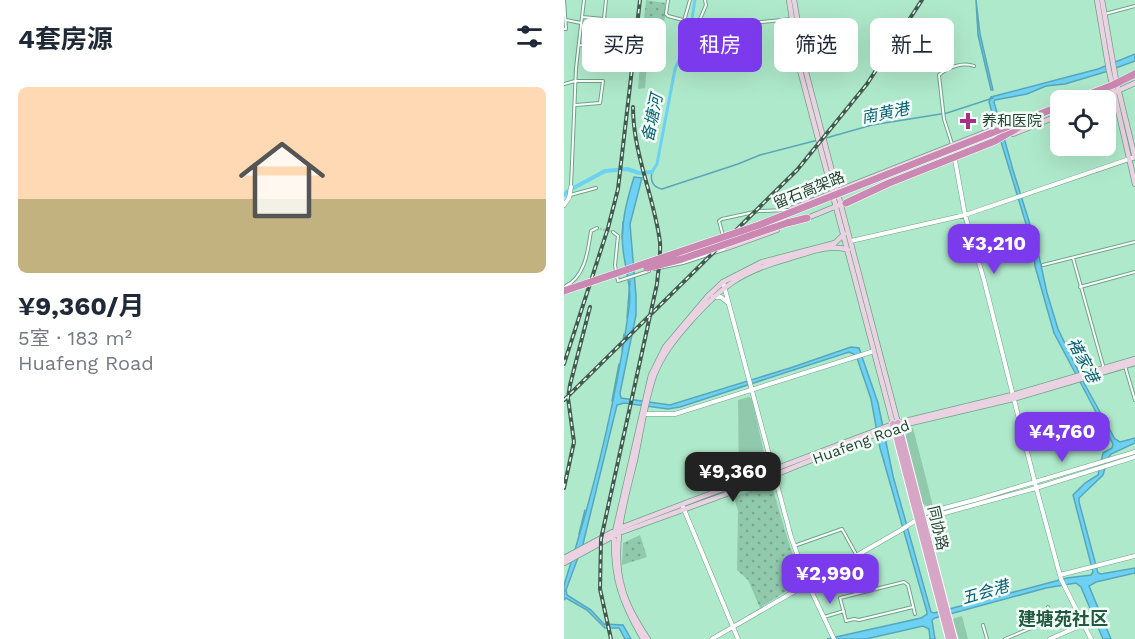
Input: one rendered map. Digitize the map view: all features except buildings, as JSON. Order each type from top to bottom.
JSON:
[{"type":"highway","points":[[1102,90],[1113,86],[1135,72]]},
{"type":"highway","points":[[1112,90],[1135,81]]},
{"type":"highway","points":[[894,167],[1013,120],[1050,109]]},
{"type":"highway","name":"留石高架路","points":[[646,266],[759,225],[1050,110]]},
{"type":"highway","name":"留石高架路","points":[[564,293],[751,232],[1022,125],[1050,111]]},
{"type":"highway","points":[[841,204],[995,141],[1022,125]]},
{"type":"highway","points":[[646,266],[703,253],[807,218]]},
{"type":"highway","points":[[646,266],[710,239]]},
{"type":"main road","points":[[789,0],[792,18]]},
{"type":"main road","points":[[794,0],[801,52],[820,139]]},
{"type":"main road","points":[[1097,0],[1116,90]]},
{"type":"main road","points":[[1102,0],[1110,64]]},
{"type":"main road","points":[[801,72],[841,204],[896,425]]},
{"type":"main road","points":[[1091,90],[1135,72]]},
{"type":"main road","points":[[1135,81],[1116,92],[1133,158],[1135,184]]},
{"type":"main road","points":[[710,239],[952,144],[1050,109]]},
{"type":"main road","points":[[727,248],[955,160],[1050,119]]},
{"type":"main road","points":[[841,204],[844,234],[896,425]]},
{"type":"main road","points":[[647,400],[651,375],[665,347],[700,305],[724,284],[762,262],[835,243],[844,234]]},
{"type":"main road","points":[[646,639],[623,591],[617,532],[645,407],[654,376],[667,349],[724,284],[766,265],[836,247],[848,250]]},
{"type":"main road","name":"Huafeng Road","points":[[1083,377],[1125,366],[1135,361]]},
{"type":"main road","name":"Huafeng Road","points":[[567,559],[617,532],[883,429],[1013,397],[1135,361]]},
{"type":"main road","points":[[617,532],[645,407]]},
{"type":"main road","name":"同协路","points":[[896,425],[921,517],[949,639]]},
{"type":"main road","name":"Huafeng Road","points":[[567,559],[582,554],[617,532]]},
{"type":"main road","name":"同协路","points":[[945,616],[954,639]]},
{"type":"street","points":[[564,0],[566,20],[566,29],[564,29]]},
{"type":"street","points":[[564,205],[571,191],[575,81],[584,0]]},
{"type":"street","points":[[582,17],[604,20],[606,0]]},
{"type":"street","points":[[668,0],[666,14],[678,18]]},
{"type":"street","points":[[687,18],[690,0]]},
{"type":"street","points":[[700,18],[706,5],[705,0]]},
{"type":"street","points":[[1105,14],[1135,6]]},
{"type":"street","points":[[566,20],[581,23]]},
{"type":"street","points":[[952,144],[944,119],[939,75],[953,66],[969,64],[974,66]]},
{"type":"street","points":[[564,84],[575,81],[603,81],[600,103],[574,105]]},
{"type":"street","points":[[851,241],[965,214],[1133,158]]},
{"type":"street","points":[[955,160],[965,214],[1061,577],[1091,639]]},
{"type":"street","points":[[571,191],[596,188]]},
{"type":"street","points":[[614,232],[618,236],[615,265],[618,281],[727,248],[719,225],[722,219],[759,211],[788,210]]},
{"type":"street","points":[[564,287],[577,279],[585,262],[591,231],[597,228]]},
{"type":"street","points":[[1043,265],[1135,242]]},
{"type":"street","points":[[1073,258],[1104,369]]},
{"type":"street","points":[[1080,287],[1135,272]]},
{"type":"street","points":[[724,284],[794,546],[808,584],[833,637]]},
{"type":"street","points":[[712,297],[723,298],[730,305]]},
{"type":"street","points":[[645,414],[675,414],[753,387],[874,351]]},
{"type":"street","points":[[1125,366],[1135,400]]},
{"type":"street","points":[[712,639],[921,517],[1135,452]]},
{"type":"street","points":[[921,517],[1036,488],[1135,457]]},
{"type":"street","points":[[683,508],[738,639]]},
{"type":"street","points":[[794,546],[842,529],[857,556]]},
{"type":"street","points":[[1061,577],[1135,556]]},
{"type":"street","points":[[851,559],[859,573],[864,592]]},
{"type":"street","points":[[913,607],[846,621],[840,598],[904,582],[908,585],[915,614]]},
{"type":"street","points":[[1005,639],[1048,621],[1050,618],[1048,607]]},
{"type":"street","points":[[824,617],[844,611]]},
{"type":"street","points":[[1050,639],[1084,624]]},
{"type":"street","points":[[983,625],[987,639]]},
{"type":"street","points":[[1018,634],[1020,639]]},
{"type":"green space","points":[[646,0],[665,3],[665,18],[644,18]]},
{"type":"green space","points":[[639,72],[646,72],[645,88],[638,89]]},
{"type":"green space","points":[[749,397],[752,399],[767,466],[739,481],[738,400]]},
{"type":"green space","points":[[913,428],[933,506],[928,507],[922,503],[906,437],[907,429]]},
{"type":"green space","points":[[770,484],[773,490],[802,580],[760,608],[748,580],[737,570],[738,511],[734,497]]},
{"type":"green space","points":[[640,535],[647,557],[622,565],[623,543]]},
{"type":"green space","points":[[962,616],[968,639],[959,639],[952,619]]},
{"type":"water","points":[[976,0],[980,34],[993,90],[991,90],[978,35]]},
{"type":"water","points":[[1135,54],[1135,61],[1105,72],[1065,84],[1046,86],[1027,94],[994,102],[1037,247],[1058,329],[1115,439],[1120,442],[1135,438],[1135,443],[1111,454],[1103,475],[1079,498],[1098,573],[1135,568],[1135,573],[1096,582],[1089,586],[1111,639],[1103,639],[1081,587],[1076,583],[1046,588],[935,618],[932,620],[935,639],[930,639],[929,629],[923,626],[866,639],[827,639],[921,618],[927,614],[880,448],[871,399],[856,355],[849,352],[680,407],[668,409],[624,403],[617,405],[583,544],[566,590],[567,595],[591,610],[604,624],[623,625],[631,639],[625,639],[619,628],[605,628],[587,610],[566,598],[564,600],[564,585],[585,517],[624,343],[630,293],[622,231],[634,177],[642,178],[630,224],[636,315],[620,393],[621,398],[670,405],[851,347],[859,348],[878,403],[893,476],[931,612],[1067,578],[1091,575],[1093,572],[1073,495],[1085,483],[1098,475],[1103,453],[1112,448],[1113,444],[1054,333],[1035,266],[1033,247],[989,102],[991,97],[1098,69]]},
{"type":"waterway","name":"备塘河","points":[[652,172],[657,164],[675,69],[689,37],[695,0]]},
{"type":"waterway","name":"南黄港","points":[[826,138],[872,125],[947,113],[993,98]]},
{"type":"waterway","name":"南黄港","points":[[652,172],[653,183],[662,189],[760,155],[818,140]]},
{"type":"waterway","points":[[564,195],[605,171],[627,169],[639,173],[652,172]]},
{"type":"waterway","points":[[622,238],[623,222]]},
{"type":"waterway","points":[[627,318],[630,281]]},
{"type":"waterway","points":[[622,350],[624,334]]},
{"type":"waterway","points":[[612,401],[619,364]]},
{"type":"waterway","points":[[579,534],[585,510]]},
{"type":"tunnel","points":[[597,228],[613,232]]},
{"type":"railway","points":[[564,364],[608,228],[618,189],[640,0]]},
{"type":"railway","points":[[564,400],[797,170],[867,84],[922,0]]},
{"type":"railway","points":[[611,639],[600,589],[601,539],[657,284],[660,253],[657,225],[636,141],[633,107]]},
{"type":"railway","points":[[564,488],[574,442],[568,398],[590,307]]},
{"type":"place","name":"养和医院","points":[[968,121]]},
{"type":"district","name":"建塘苑社区","points":[[1063,618]]},
{"type":"water label","name":"褚家港","points":[[1083,360]]},
{"type":"water label","name":"五会港","points":[[985,592]]}]
